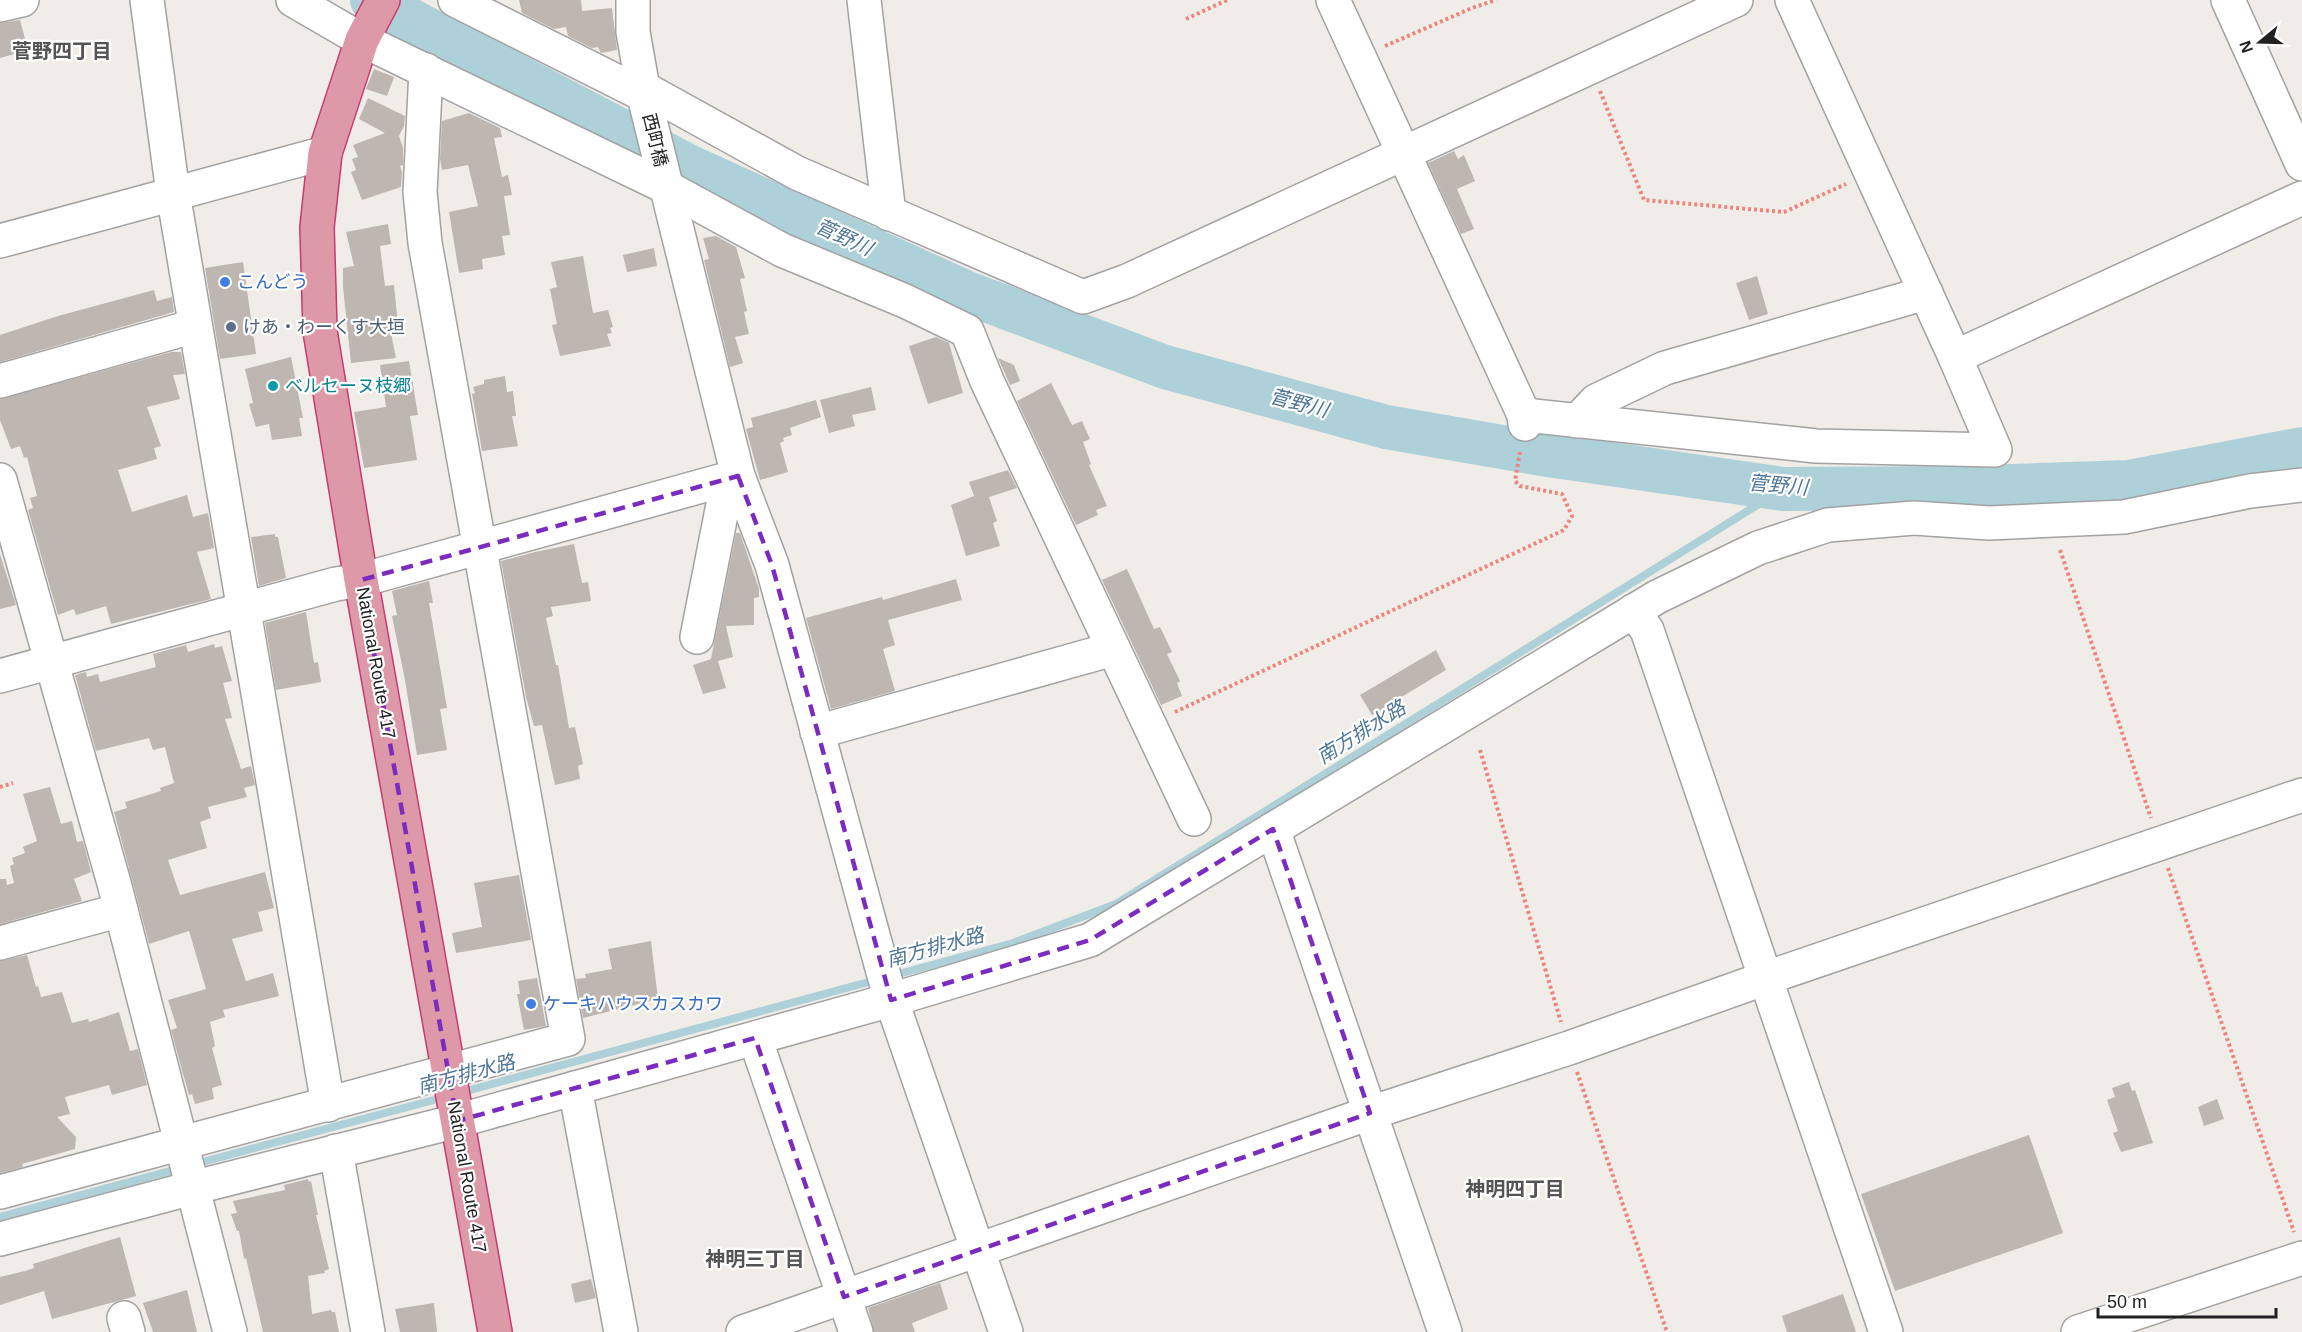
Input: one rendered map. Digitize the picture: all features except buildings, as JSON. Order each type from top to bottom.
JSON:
[{"type":"highway","name":"National Route 417","points":[[371,22],[325,153],[317,227],[320,331],[495,1332]]},
{"type":"street","points":[[0,5],[22,0]]},
{"type":"street","points":[[147,0],[172,194],[328,1105]]},
{"type":"street","points":[[293,0],[371,22],[426,70],[666,184],[782,250],[905,301],[967,330],[987,381],[1194,819]]},
{"type":"street","points":[[455,0],[797,173],[1083,297],[1127,281],[1736,0]]},
{"type":"street","name":"西町橋","points":[[633,0],[633,32],[644,94],[733,477],[772,565],[886,984],[1006,1332]]},
{"type":"street","points":[[864,0],[889,214]]},
{"type":"street","points":[[1333,0],[1524,419],[1577,421],[1816,446],[1995,450],[1792,0]]},
{"type":"street","points":[[2228,0],[2302,164]]},
{"type":"street","points":[[0,1192],[181,1147],[328,1105],[449,1075],[568,1039],[425,243],[420,192],[426,70]]},
{"type":"street","points":[[0,241],[325,153]]},
{"type":"street","points":[[1955,357],[2302,198]]},
{"type":"street","points":[[1577,421],[1596,401],[1665,368],[1926,293]]},
{"type":"street","points":[[0,381],[195,326]]},
{"type":"street","points":[[0,676],[336,584],[362,580],[733,477],[698,638]]},
{"type":"street","points":[[0,480],[121,910],[230,1332]]},
{"type":"street","points":[[0,1239],[191,1185],[336,1151],[456,1116],[575,1088],[755,1038],[886,984],[1090,940],[1657,597],[1758,548],[1828,525],[1914,518],[1989,523],[2124,517],[2250,491],[2302,485]]},
{"type":"street","points":[[1633,611],[1647,630],[1886,1332]]},
{"type":"street","points":[[817,732],[1113,648]]},
{"type":"street","points":[[743,1332],[1370,1113],[1569,1048],[1766,978],[2302,795]]},
{"type":"street","points":[[1273,829],[1445,1332]]},
{"type":"street","points":[[0,943],[121,910]]},
{"type":"street","points":[[755,1038],[856,1332]]},
{"type":"street","points":[[575,1088],[621,1332]]},
{"type":"street","points":[[336,1151],[368,1332]]},
{"type":"street","points":[[2079,1332],[2298,1245]]},
{"type":"path","points":[[1186,19],[1227,0]]},
{"type":"path","points":[[1360,58],[1472,8],[1496,0]]},
{"type":"path","points":[[1590,67],[1644,200],[1784,212],[1871,172]]},
{"type":"path","points":[[1149,724],[1564,530],[1572,516],[1562,494],[1520,486],[1515,481]]},
{"type":"path","points":[[2060,550],[2298,1245]]},
{"type":"path","points":[[1480,750],[1569,1048],[1666,1332]]},
{"type":"path","points":[[0,787],[13,783]]},
{"type":"highlighted area","points":[[738,476],[772,565],[891,1000],[1090,940],[1273,829],[1370,1113],[844,1297],[755,1038],[457,1121],[361,580]]},
{"type":"waterway","name":"菅野川","points":[[372,0],[688,166],[967,293],[1165,367],[1386,427],[1548,455],[1783,489],[1956,488],[2128,482],[2302,449]]},
{"type":"waterway","name":"南方排水路","points":[[891,976],[1013,943],[1116,904],[1783,489]]},
{"type":"waterway","name":"南方排水路","points":[[459,1093],[876,980]]},
{"type":"waterway","name":"南方排水路","points":[[195,1164],[445,1097]]},
{"type":"waterway","name":"南方排水路","points":[[0,1217],[181,1168]]},
{"type":"place","name":"こんどう","points":[[225,282]]},
{"type":"place","name":"けあ・わーくす大垣","points":[[231,327]]},
{"type":"place","name":"ベルセーヌ枝郷","points":[[273,386]]},
{"type":"place","name":"ケーキハウスカスカワ","points":[[531,1004]]},
{"type":"district","name":"菅野四丁目","points":[[62,51]]},
{"type":"district","name":"神明四丁目","points":[[1515,1189]]},
{"type":"district","name":"神明三丁目","points":[[755,1259]]}]
